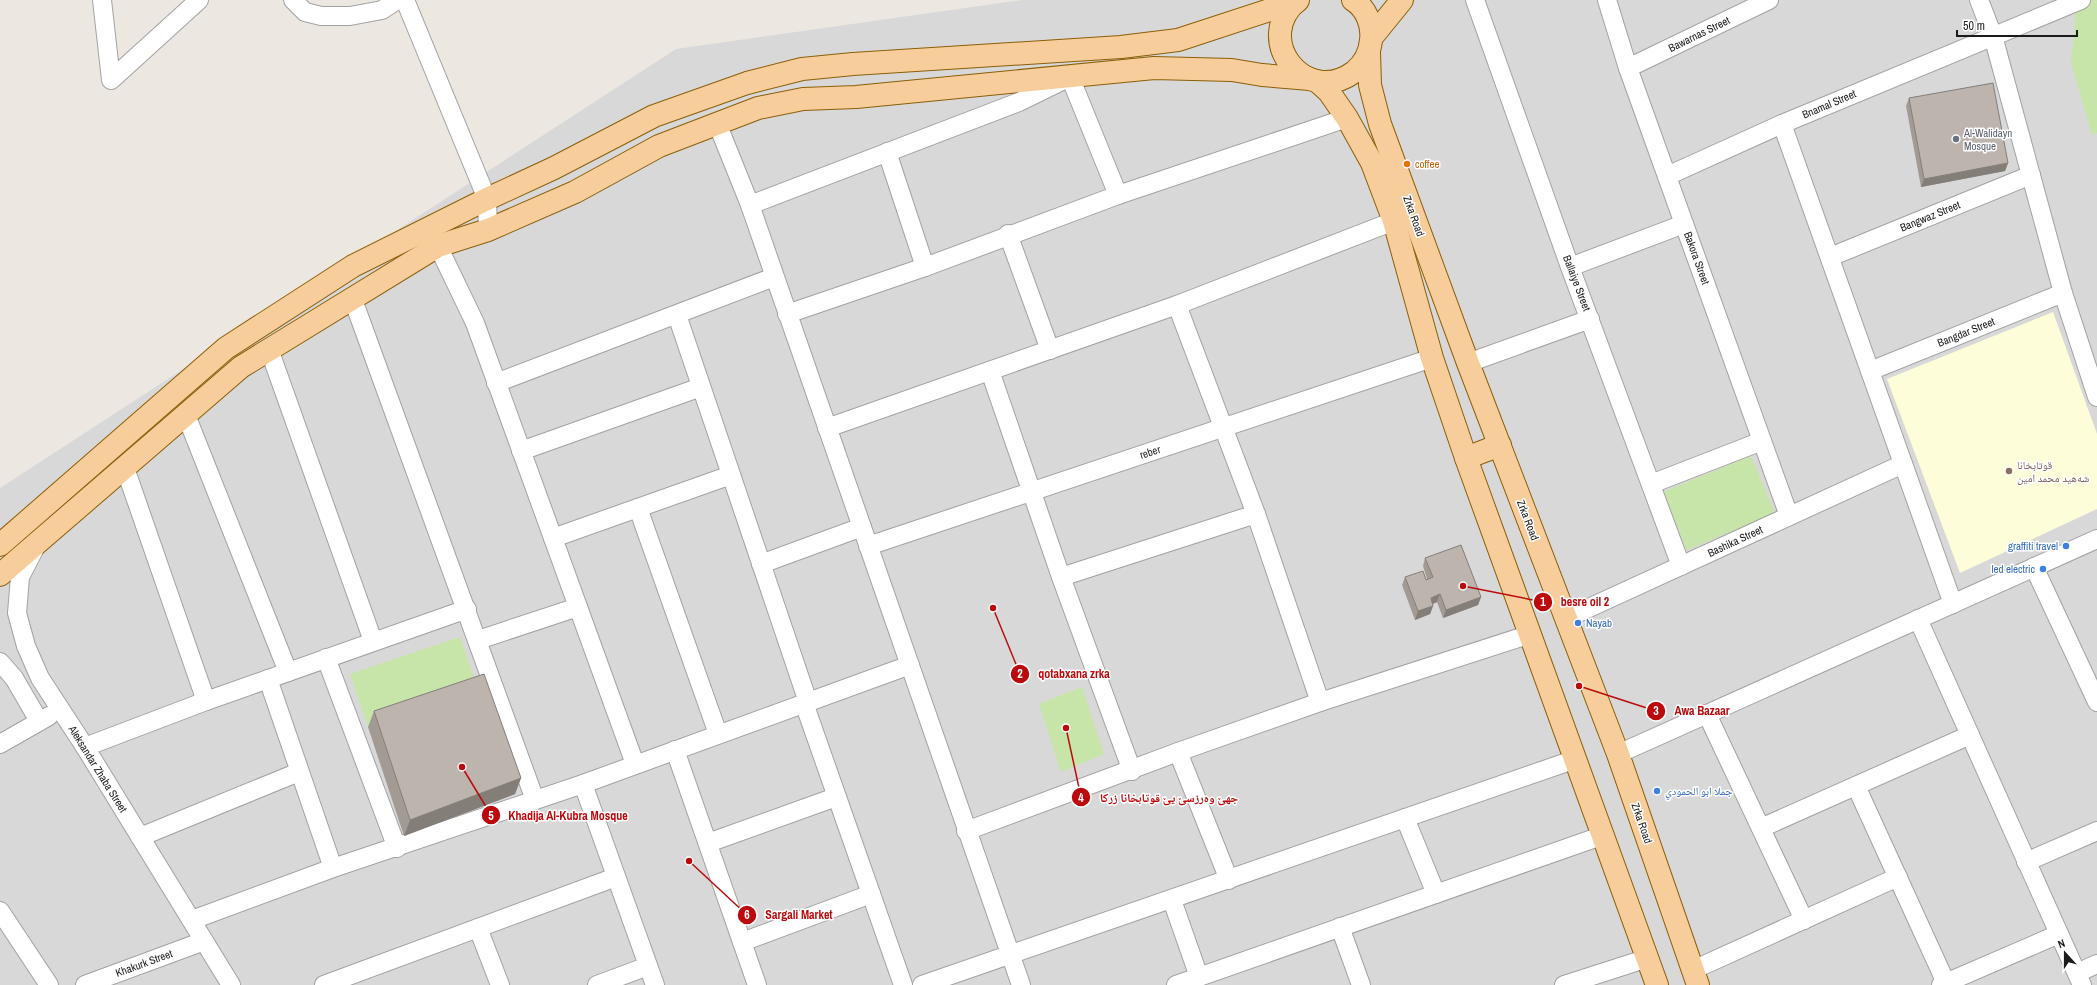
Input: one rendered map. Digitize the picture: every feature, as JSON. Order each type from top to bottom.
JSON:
[{"type":"main road","name":"Zrka Road","points":[[1354,0],[1364,11],[1370,23],[1370,85],[1380,124],[1468,363],[1618,754],[1696,977]]},
{"type":"main road","points":[[0,575],[241,367],[268,349],[438,246],[488,230],[575,192],[659,146],[758,108],[803,99],[856,97],[1154,68],[1232,70],[1262,75],[1328,82],[1348,76],[1364,62],[1370,45],[1402,0]]},
{"type":"main road","points":[[0,545],[226,348],[353,266],[487,199],[554,168],[654,116],[747,83],[802,69],[853,64],[1121,48],[1178,40],[1298,1]]},
{"type":"main road","name":"Zrka Road","points":[[1298,1],[1284,18],[1280,39],[1282,49],[1293,68],[1314,80],[1329,92],[1372,163],[1394,221],[1432,358],[1466,458],[1604,835],[1657,985]]},
{"type":"main road","points":[[1466,458],[1500,445]]},
{"type":"street","points":[[102,0],[111,80],[199,0]]},
{"type":"street","points":[[294,0],[305,12],[321,16],[350,16],[382,10],[397,0]]},
{"type":"street","points":[[405,0],[487,199],[488,230]]},
{"type":"street","name":"Ballaiye Street","points":[[1475,0],[1570,267],[1682,566]]},
{"type":"street","name":"Bakora Street","points":[[1607,0],[1628,68],[1789,516]]},
{"type":"street","name":"Bawarnas Street","points":[[1628,68],[1735,7],[1769,0]]},
{"type":"street","points":[[1979,0],[1993,36],[2063,293],[2097,397]]},
{"type":"street","name":"Bnamal Street","points":[[1667,176],[1782,124],[2081,0]]},
{"type":"street","points":[[750,205],[1019,102],[1070,77],[1118,194]]},
{"type":"street","points":[[787,314],[925,267],[1008,234],[1118,194],[1346,118]]},
{"type":"street","points":[[717,123],[750,205],[910,665],[966,831],[1021,985]]},
{"type":"street","points":[[1782,124],[1953,604]]},
{"type":"street","points":[[887,152],[925,267]]},
{"type":"street","name":"Bangwaz Street","points":[[1830,257],[2031,175]]},
{"type":"street","points":[[827,428],[1177,305],[1394,221]]},
{"type":"street","points":[[1570,267],[1684,224]]},
{"type":"street","points":[[1008,234],[1050,350]]},
{"type":"street","points":[[438,246],[475,323],[635,764]]},
{"type":"street","points":[[496,383],[774,277]]},
{"type":"street","name":"Bangdar Street","points":[[1870,371],[2063,293]]},
{"type":"street","points":[[352,297],[467,609],[535,800]]},
{"type":"street","points":[[1177,305],[1256,514],[1320,702]]},
{"type":"street","points":[[677,315],[761,564],[836,797],[903,985]]},
{"type":"street","points":[[1468,363],[1590,319]]},
{"type":"street","points":[[268,349],[373,641]]},
{"type":"street","name":"reber","points":[[868,546],[1432,358]]},
{"type":"street","points":[[990,370],[1061,577],[1132,770]]},
{"type":"street","points":[[521,451],[701,387]]},
{"type":"street","points":[[186,415],[288,672]]},
{"type":"street","points":[[1651,484],[1762,441]]},
{"type":"street","name":"Bashika Street","points":[[1567,618],[1903,464]]},
{"type":"street","points":[[125,468],[206,701]]},
{"type":"street","points":[[553,538],[731,475]]},
{"type":"street","points":[[638,508],[718,734]]},
{"type":"street","points":[[1061,577],[1256,514]]},
{"type":"street","points":[[761,564],[862,527]]},
{"type":"street","points":[[1618,754],[2097,539]]},
{"type":"street","name":"Aleksandar Zhaba Street","points":[[39,542],[20,577],[17,613],[26,646],[40,678],[85,747],[232,985]]},
{"type":"street","points":[[2034,567],[2097,702]]},
{"type":"street","points":[[478,640],[578,607]]},
{"type":"street","points":[[85,747],[206,701],[467,609]]},
{"type":"street","points":[[1918,619],[2026,862],[2080,979],[2097,964]]},
{"type":"street","points":[[966,831],[1178,752],[1320,702],[1531,634]]},
{"type":"street","points":[[326,658],[397,848]]},
{"type":"street","points":[[0,662],[14,678],[40,721]]},
{"type":"street","points":[[192,920],[333,868],[397,848],[583,784],[910,665]]},
{"type":"street","points":[[268,679],[333,868]]},
{"type":"street","points":[[0,744],[60,709]]},
{"type":"street","points":[[1707,714],[1804,920]]},
{"type":"street","points":[[1761,828],[1970,735]]},
{"type":"street","points":[[675,750],[757,985]]},
{"type":"street","points":[[1178,752],[1228,880]]},
{"type":"street","points":[[922,985],[1011,956],[1576,759]]},
{"type":"street","points":[[140,837],[299,772]]},
{"type":"street","points":[[583,784],[655,985]]},
{"type":"street","points":[[1856,786],[1898,877],[1943,984],[2059,934]]},
{"type":"street","points":[[708,843],[836,797]]},
{"type":"street","points":[[1406,818],[1436,894]]},
{"type":"street","points":[[2026,862],[2097,831]]},
{"type":"street","points":[[1176,985],[1604,835]]},
{"type":"street","points":[[324,985],[616,877]]},
{"type":"street","points":[[1696,977],[1804,920],[1898,877]]},
{"type":"street","points":[[742,942],[871,894]]},
{"type":"street","points":[[1172,900],[1200,977]]},
{"type":"street","points":[[0,911],[50,985]]},
{"type":"street","points":[[1340,927],[1361,985]]},
{"type":"street","points":[[478,928],[500,985]]},
{"type":"street","name":"Khakurk Street","points":[[85,985],[204,941]]},
{"type":"street","points":[[1564,985],[1648,958]]},
{"type":"street","points":[[596,985],[648,966]]},
{"type":"shaded area","points":[[1022,0],[2097,0],[2097,985],[0,985],[0,488],[676,49]]},
{"type":"shaded area","name":"قوتابخانا شەهید محمد امین","points":[[2053,312],[2097,434],[2097,509],[1960,573],[1887,379]]},
{"type":"green space","points":[[2077,0],[2097,0],[2097,133],[2092,135],[2071,63]]},
{"type":"green space","points":[[1751,456],[1775,513],[1687,550],[1663,492]]},
{"type":"green space","points":[[460,637],[478,690],[368,727],[350,674]]},
{"type":"green space","points":[[1082,687],[1104,754],[1061,772],[1039,704]]},
{"type":"building","name":"Al-Walidayn Mosque","points":[[1993,83],[2008,163],[1924,179],[1909,98]]},
{"type":"building","points":[[1461,545],[1481,597],[1446,610],[1440,594],[1431,598],[1433,606],[1418,611],[1405,577],[1423,571],[1426,580],[1433,577],[1425,558]]},
{"type":"building","points":[[484,674],[521,778],[410,820],[374,711]]},
{"type":"place","name":"Al-Walidayn Mosque","points":[[1956,139]]},
{"type":"place","name":"coffee","points":[[1407,164]]},
{"type":"place","name":"قوتابخانا شەهید محمد امین","points":[[2009,471]]},
{"type":"place","name":"graffiti travel","points":[[2066,546]]},
{"type":"place","name":"led electric","points":[[2043,569]]},
{"type":"place","name":"besre oil 2","points":[[1463,586]]},
{"type":"place","name":"qotabxana zrka","points":[[993,608]]},
{"type":"place","name":"Nayab","points":[[1578,623]]},
{"type":"place","name":"Awa Bazaar","points":[[1579,686]]},
{"type":"place","name":"جھێ وەرزسێ یێ قوتابخانا زرکا","points":[[1066,728]]},
{"type":"place","name":"Khadija Al-Kubra Mosque","points":[[462,767]]},
{"type":"place","name":"جملا ابو الحمودي","points":[[1657,791]]},
{"type":"place","name":"Sargali Market","points":[[689,861]]}]
